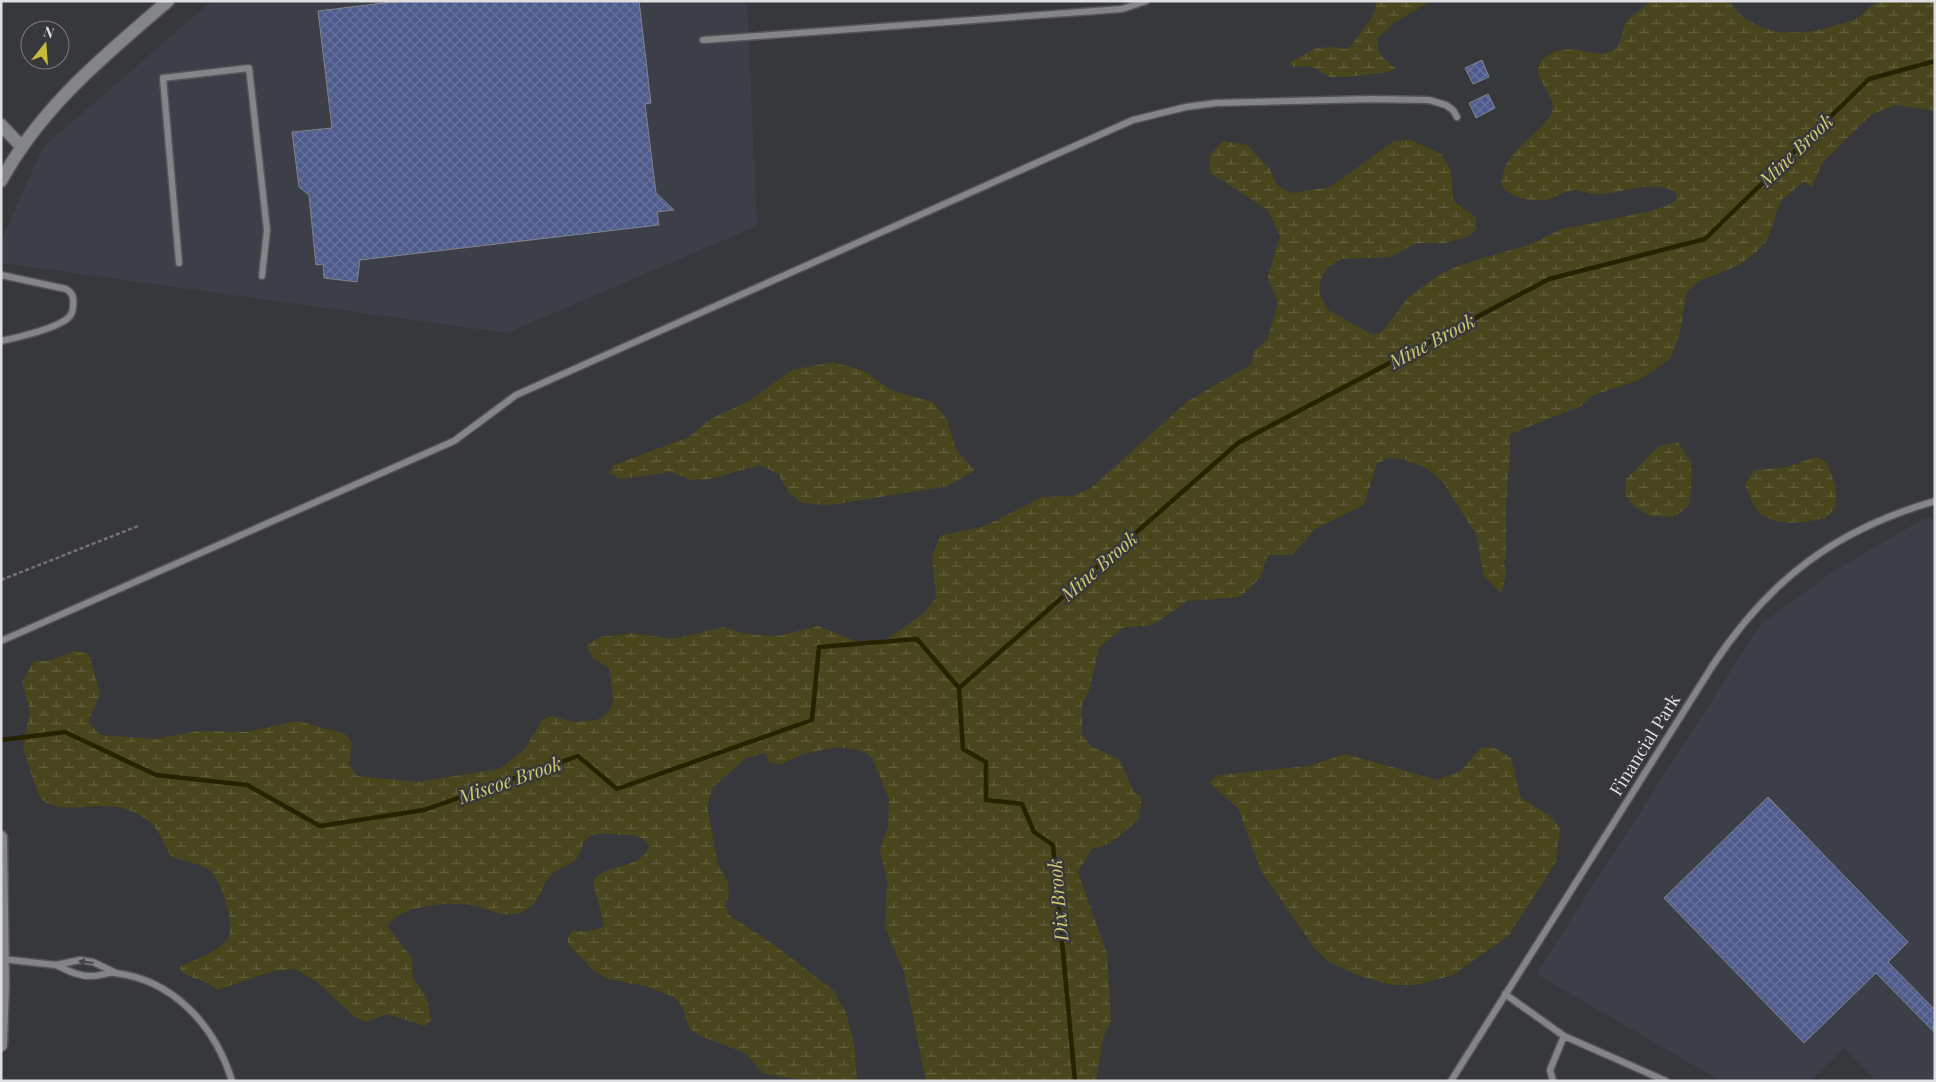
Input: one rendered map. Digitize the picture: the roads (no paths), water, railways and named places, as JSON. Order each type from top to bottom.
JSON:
[{"type":"main road","points":[[1,181],[21,146],[56,103],[111,50],[168,1]]},
{"type":"main road","points":[[1,125],[21,146]]},
{"type":"main road","points":[[1,837],[3,984],[1,1044]]},
{"type":"lane","points":[[703,40],[1122,9],[1146,1]]},
{"type":"lane","points":[[179,263],[163,78],[249,68],[267,230],[262,276]]},
{"type":"lane","points":[[1,640],[454,441],[516,395],[1134,120],[1179,109],[1216,103],[1371,98],[1430,100],[1446,105],[1457,116]]},
{"type":"lane","points":[[1,275],[66,289],[71,292],[74,299],[72,313],[63,322],[23,336],[1,341]]},
{"type":"lane","name":"Financial Park","points":[[1451,1081],[1713,665],[1744,620],[1784,580],[1824,549],[1870,524],[1935,501]]},
{"type":"lane","points":[[2,958],[56,965],[91,977],[114,972]]},
{"type":"lane","points":[[56,965],[80,960],[94,962],[114,972],[150,983],[180,1000],[192,1010],[212,1038],[232,1081]]},
{"type":"lane","points":[[1505,994],[1564,1036],[1666,1081]]},
{"type":"lane","points":[[1553,1081],[1550,1070],[1564,1036]]},
{"type":"waterway","name":"Mine Brook","points":[[959,688],[1238,443],[1549,279],[1705,239],[1869,79],[1935,61]]},
{"type":"waterway","name":"Miscoe Brook","points":[[1,740],[65,732],[156,775],[247,785],[320,826],[424,810],[578,756],[617,789],[812,720],[819,647],[917,639],[959,688]]},
{"type":"waterway","name":"Dix Brook","points":[[959,688],[963,749],[986,762],[986,800],[1022,804],[1034,832],[1053,845],[1075,1081]]}]
